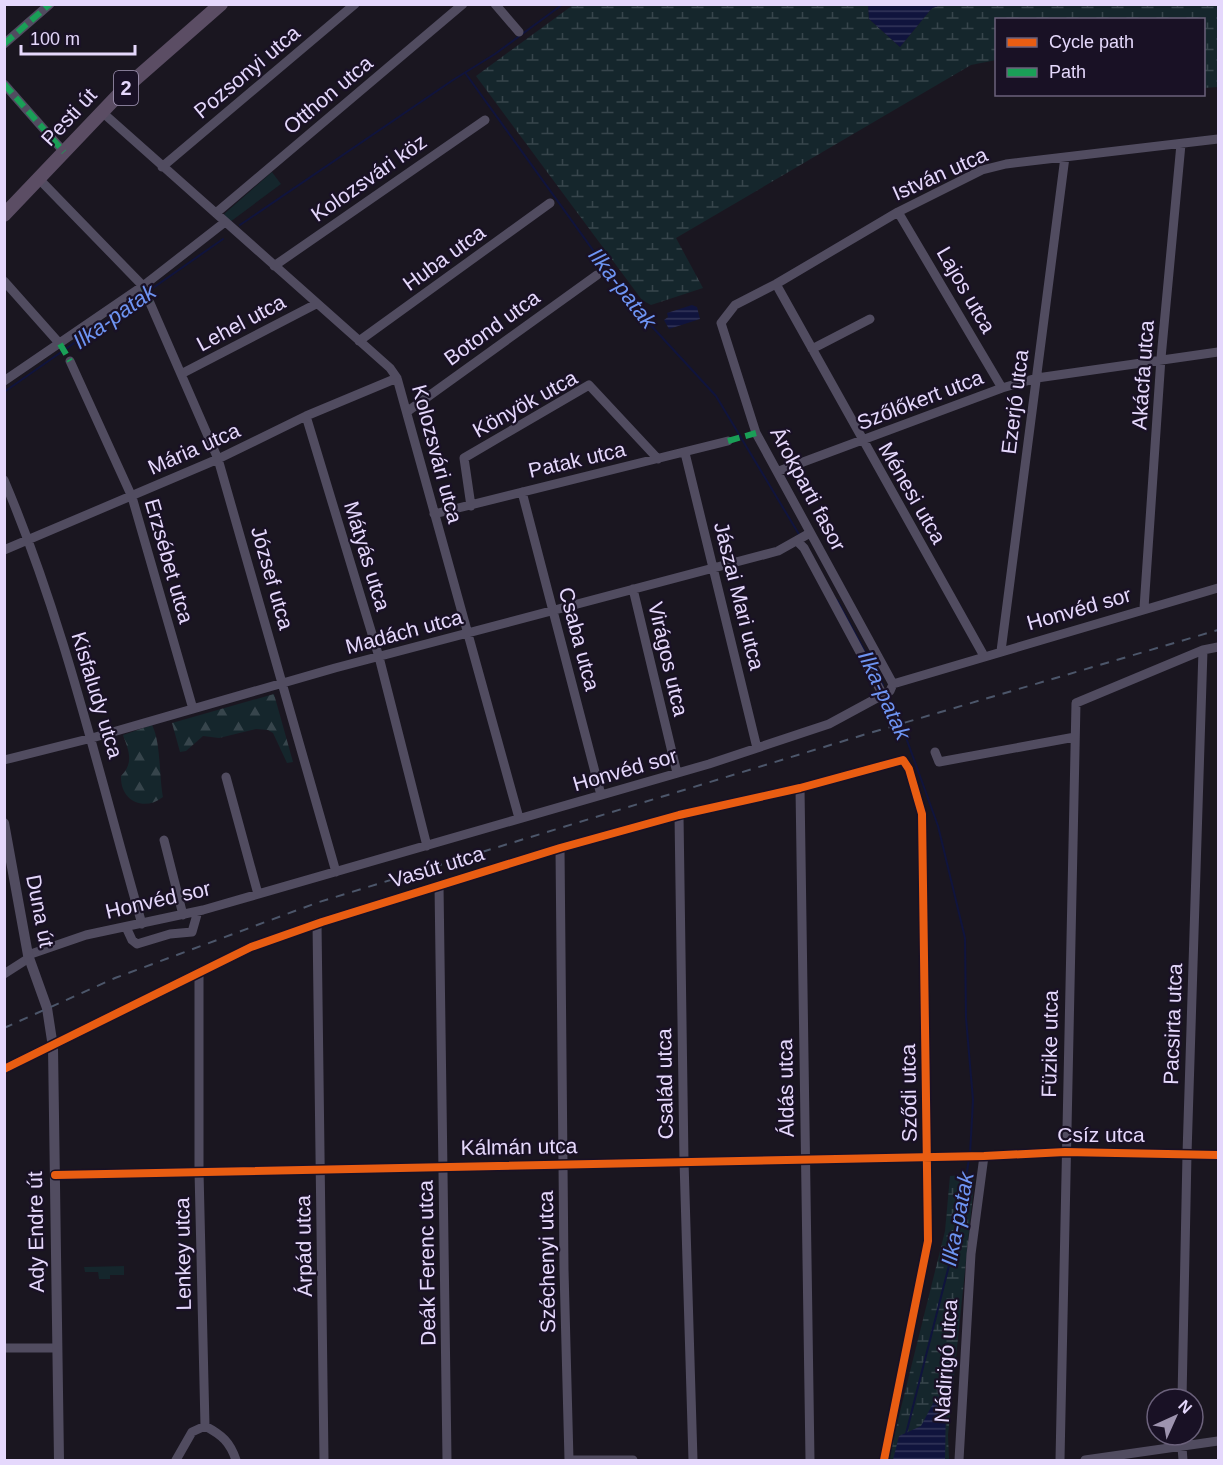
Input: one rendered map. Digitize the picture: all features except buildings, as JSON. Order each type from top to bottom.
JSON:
[{"type":"main road","name":"Pesti út","points":[[4,215],[40,180],[102,112],[221,4]]},
{"type":"street","points":[[4,44],[50,4]]},
{"type":"street","name":"Pozsonyi utca","points":[[162,167],[355,4]]},
{"type":"street","name":"Otthon utca","points":[[216,213],[463,4]]},
{"type":"street","points":[[495,4],[519,32]]},
{"type":"street","points":[[4,84],[64,152]]},
{"type":"street","name":"Kolozsvári utca","points":[[102,112],[390,368],[397,378],[519,818]]},
{"type":"street","name":"Kolozsvári köz","points":[[274,266],[485,120]]},
{"type":"street","name":"István utca","points":[[735,305],[776,284],[898,212],[982,170],[1006,164],[1218,139]]},
{"type":"street","name":"Akácfa utca","points":[[1144,608],[1161,358],[1181,144]]},
{"type":"street","name":"Ezerjó utca","points":[[1001,651],[1065,157]]},
{"type":"street","points":[[40,180],[142,286]]},
{"type":"street","name":"Huba utca","points":[[359,341],[550,203]]},
{"type":"street","name":"Lajos utca","points":[[898,212],[1002,388]]},
{"type":"street","points":[[4,381],[228,225]]},
{"type":"street","name":"Botond utca","points":[[408,411],[597,275]]},
{"type":"street","points":[[4,281],[60,344]]},
{"type":"street","name":"Ménesi utca","points":[[776,284],[984,656]]},
{"type":"street","name":"József utca","points":[[150,303],[183,373],[218,459],[284,683],[336,872]]},
{"type":"street","name":"Lehel utca","points":[[183,373],[316,304]]},
{"type":"street","name":"Árokparti fasor","points":[[735,305],[721,323],[756,433],[779,471],[803,538],[887,691]]},
{"type":"street","points":[[812,349],[870,319]]},
{"type":"street","name":"Szőlőkert utca","points":[[779,471],[1002,388],[1037,378],[1161,358],[1218,352]]},
{"type":"street","name":"Erzsébet utca","points":[[70,361],[132,496],[194,709]]},
{"type":"street","name":"Mária utca","points":[[4,550],[218,459],[306,417],[397,378]]},
{"type":"street","name":"Könyök utca","points":[[471,506],[464,458],[589,385],[657,459]]},
{"type":"street","name":"Mátyás utca","points":[[306,417],[379,657],[427,846]]},
{"type":"street","name":"Patak utca","points":[[434,514],[728,441]]},
{"type":"street","name":"Jászai Mari utca","points":[[685,453],[757,748]]},
{"type":"street","name":"Kisfaludy utca","points":[[4,480],[30,540],[92,738],[142,924]]},
{"type":"street","name":"Csaba utca","points":[[522,492],[602,795]]},
{"type":"street","name":"Árokparti fasor","points":[[803,538],[804,548],[887,691]]},
{"type":"street","name":"Madách utca","points":[[4,760],[778,551],[803,538]]},
{"type":"street","name":"Honvéd sor","points":[[4,974],[28,956],[86,934],[198,911],[677,773],[829,724],[887,691],[984,656],[1218,588]]},
{"type":"street","name":"Virágos utca","points":[[633,589],[677,773]]},
{"type":"street","points":[[1203,650],[1218,647]]},
{"type":"street","name":"Füzike utca","points":[[1060,1461],[1076,703],[1203,650]]},
{"type":"street","name":"Pacsirta utca","points":[[1182,1387],[1187,1154],[1203,650]]},
{"type":"street","points":[[935,752],[939,762],[1075,736]]},
{"type":"street","name":"Vasút utca","points":[[4,1070],[251,947],[317,923],[560,848],[679,815],[800,788],[903,760]]},
{"type":"street","name":"Sződi utca","points":[[884,1461],[928,1241],[929,1156],[922,814],[909,769],[903,760]]},
{"type":"street","points":[[226,777],[258,894]]},
{"type":"street","name":"Áldás utca","points":[[800,788],[810,1461]]},
{"type":"street","name":"Család utca","points":[[679,815],[684,1161],[693,1461]]},
{"type":"street","name":"Duna út","points":[[4,823],[7,856],[28,956],[45,1004]]},
{"type":"street","points":[[164,840],[183,915]]},
{"type":"street","name":"Széchenyi utca","points":[[560,848],[570,1461]]},
{"type":"street","name":"Deák Ferenc utca","points":[[439,885],[447,1461]]},
{"type":"street","points":[[126,927],[132,940],[137,944],[170,934],[184,935],[192,932],[198,911]]},
{"type":"street","name":"Árpád utca","points":[[317,923],[324,1461]]},
{"type":"street","name":"Lenkey utca","points":[[199,974],[199,1171],[205,1426]]},
{"type":"street","name":"Ady Endre út","points":[[45,1004],[53,1047],[59,1461]]},
{"type":"street","name":"Csíz utca","points":[[979,1156],[1065,1152],[1218,1155]]},
{"type":"street","name":"Kálmán utca","points":[[55,1175],[979,1156]]},
{"type":"street","name":"Nádirigó utca","points":[[959,1461],[979,1156]]},
{"type":"street","points":[[4,1348],[57,1348]]},
{"type":"street","points":[[176,1461],[192,1432],[205,1426],[221,1434],[231,1445],[236,1461]]},
{"type":"street","points":[[1085,1461],[1175,1447]]},
{"type":"street","points":[[570,1461],[633,1460]]},
{"type":"green space","points":[[573,5],[868,5],[869,19],[900,47],[932,8],[942,5],[1218,5],[1218,87],[1205,88],[1205,18],[995,18],[995,60],[971,65],[676,238],[703,288],[651,305],[642,300],[476,76]]},
{"type":"green space","points":[[272,172],[281,184],[230,222],[224,214]]},
{"type":"green space","points":[[274,694],[293,762],[287,763],[273,733],[268,730],[256,729],[219,738],[203,736],[186,751],[180,752],[172,723]]},
{"type":"green space","points":[[152,725],[157,741],[163,797],[148,804],[141,804],[129,798],[122,785],[121,776],[129,762],[123,735]]},
{"type":"green space","points":[[975,1174],[948,1435],[949,1460],[888,1460],[945,1231],[950,1176]]},
{"type":"green space","points":[[124,1266],[124,1275],[110,1275],[110,1279],[99,1279],[98,1272],[85,1272],[84,1267]]},
{"type":"shaded area","points":[[868,4],[942,5],[932,8],[900,47],[869,19]]},
{"type":"shaded area","points":[[692,305],[697,307],[700,319],[669,329],[664,320],[668,317],[667,313]]},
{"type":"shaded area","points":[[937,1396],[946,1403],[945,1460],[893,1460],[899,1436],[921,1426]]},
{"type":"waterway","name":"Ilka-patak","points":[[240,225],[495,54],[563,4]]},
{"type":"waterway","name":"Ilka-patak","points":[[466,74],[634,307],[716,396],[800,536]]},
{"type":"waterway","name":"Ilka-patak","points":[[4,392],[223,239]]},
{"type":"waterway","name":"Ilka-patak","points":[[837,600],[883,685]]},
{"type":"waterway","name":"Ilka-patak","points":[[888,696],[904,732],[938,826],[965,938],[966,1018],[973,1100],[970,1154]]},
{"type":"waterway","name":"Ilka-patak","points":[[906,1434],[956,1238],[969,1159]]},
{"type":"railway","points":[[4,1028],[115,978],[319,902],[863,735],[1218,630]]},
{"type":"marked path","points":[[4,44],[50,4]]},
{"type":"marked path","points":[[4,84],[64,152]]},
{"type":"marked path","points":[[143,286],[150,303]]},
{"type":"marked path","points":[[60,344],[70,361]]},
{"type":"marked path","points":[[728,441],[756,433]]},
{"type":"cycle path","points":[[4,1069],[251,947],[322,922],[560,848],[679,815],[800,788],[903,760],[909,769],[922,814],[928,1241],[884,1460]]},
{"type":"cycle path","points":[[55,1175],[984,1156],[1065,1152],[1218,1155]]}]
